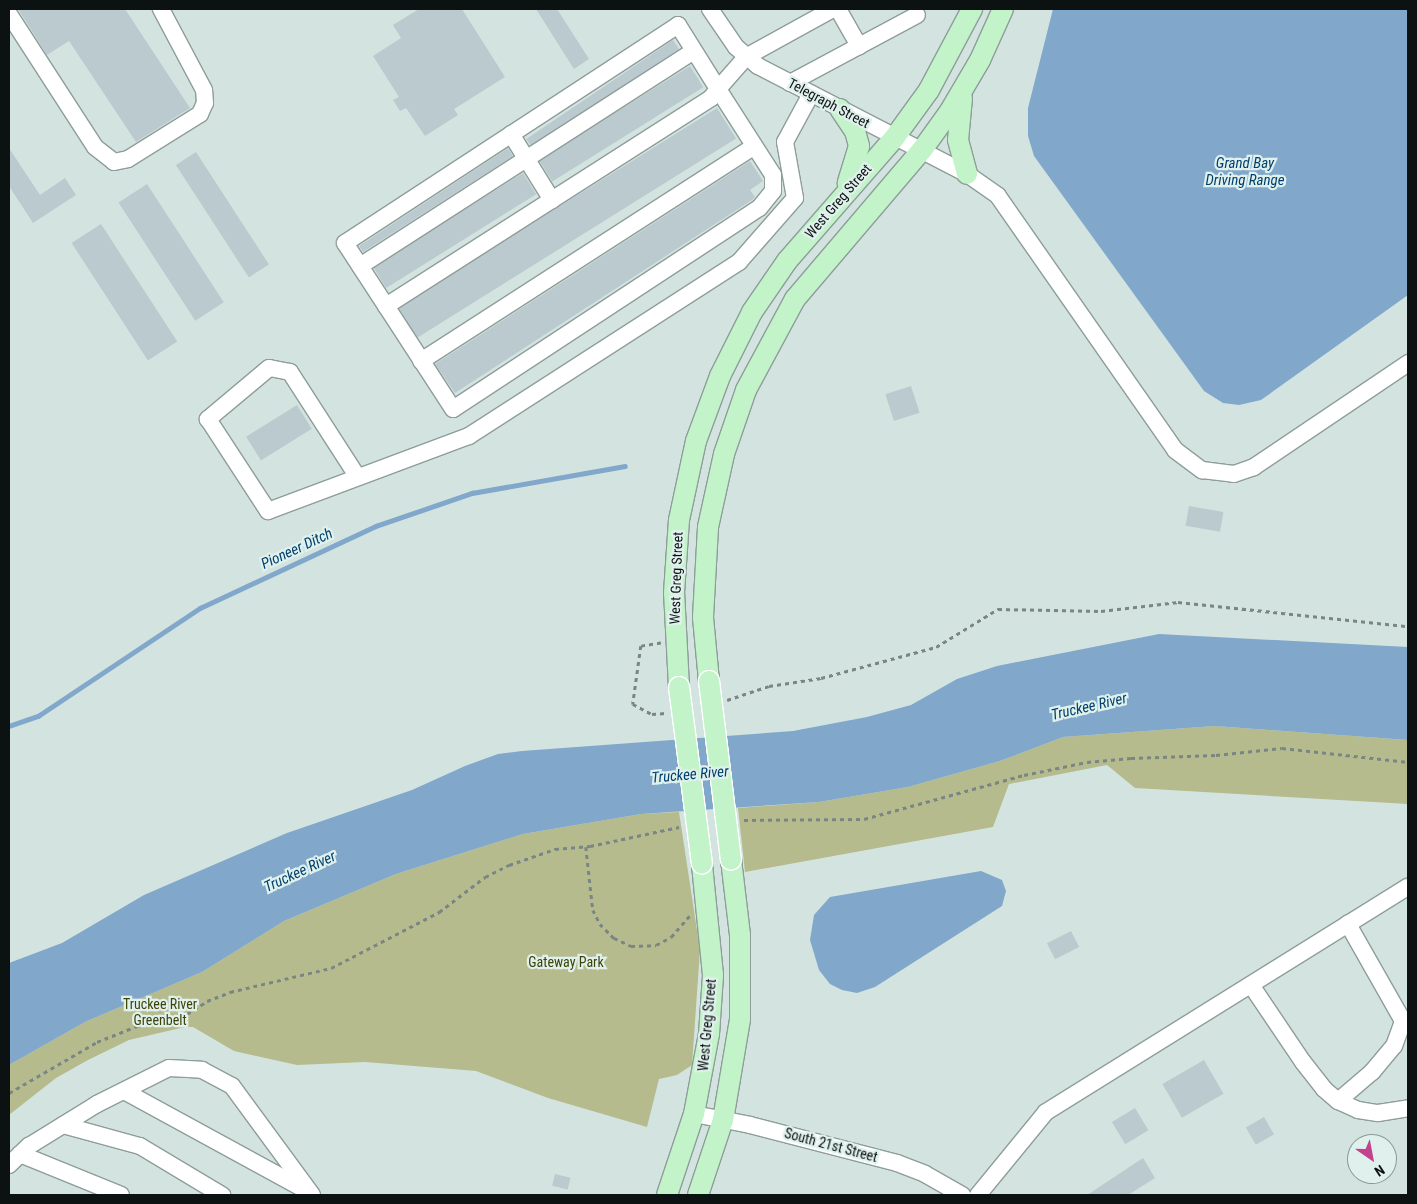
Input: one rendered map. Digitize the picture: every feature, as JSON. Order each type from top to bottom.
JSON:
[{"type":"main road","name":"West Greg Street","points":[[667,1195],[694,1114],[705,1065],[712,1004],[711,946],[679,687],[675,639],[674,558],[679,520],[699,432],[720,376],[752,312],[787,261],[895,137],[929,90],[972,9]]},
{"type":"main road","name":"West Greg Street","points":[[698,1195],[724,1120],[740,1019],[740,935],[703,617],[708,527],[724,454],[746,390],[795,299],[922,150],[963,91],[1003,9]]},
{"type":"main road","points":[[963,91],[958,140],[967,174]]},
{"type":"main road","points":[[840,109],[855,130],[860,146],[843,195]]},
{"type":"street","points":[[9,14],[95,147],[114,162],[128,159],[200,114],[205,103],[204,90],[161,9]]},
{"type":"street","name":"Telegraph Street","points":[[710,9],[746,57],[790,83],[922,150],[988,187],[1006,205],[1175,450],[1202,470],[1234,474],[1254,467],[1408,362]]},
{"type":"street","points":[[386,306],[704,102],[746,57],[833,9]]},
{"type":"street","points":[[838,9],[859,46]]},
{"type":"street","points":[[790,83],[917,15]]},
{"type":"street","points":[[678,25],[718,89],[772,175],[773,192],[759,208],[453,409],[345,243],[678,25]]},
{"type":"street","points":[[360,266],[694,50]]},
{"type":"street","points":[[357,476],[290,372],[269,368],[208,419],[268,511],[357,476],[469,436],[739,262],[795,198],[785,142],[811,94]]},
{"type":"street","points":[[511,134],[552,200]]},
{"type":"street","points":[[421,361],[754,146]]},
{"type":"street","points":[[978,1195],[1046,1112],[1408,888]]},
{"type":"street","points":[[1338,1101],[1372,1072],[1394,1046],[1406,1021],[1348,924]]},
{"type":"street","points":[[1251,985],[1303,1062],[1324,1089],[1338,1101],[1358,1110],[1378,1113],[1408,1108]]},
{"type":"street","points":[[15,1160],[63,1125],[124,1090],[169,1068],[202,1070],[232,1086],[310,1193]]},
{"type":"street","points":[[124,1090],[310,1193]]},
{"type":"street","name":"South 21st Street","points":[[694,1114],[897,1163],[925,1174],[962,1195]]},
{"type":"street","points":[[63,1125],[140,1146],[222,1195]]},
{"type":"street","points":[[15,1160],[121,1195]]},
{"type":"path","points":[[745,694],[769,686],[821,678],[936,647],[998,609],[1101,611],[1178,602],[1408,626]]},
{"type":"path","points":[[586,847],[596,917],[607,933],[620,943],[647,947],[665,942],[677,932],[694,909]]},
{"type":"green space","points":[[1215,726],[1408,740],[1408,804],[1135,788],[1107,765],[1009,784],[993,827],[745,872],[738,808],[819,802],[908,787],[1000,761],[1063,737]]},
{"type":"green space","name":"Gateway Park","points":[[679,812],[700,950],[692,1065],[677,1075],[659,1079],[647,1127],[548,1098],[476,1071],[365,1062],[297,1065],[234,1051],[193,1027],[185,1027],[129,1040],[56,1078],[9,1115],[9,1065],[85,1022],[202,972],[284,921],[396,874],[523,834],[641,814]]},
{"type":"water","name":"Grand Bay Driving Range","points":[[1053,9],[1408,9],[1408,295],[1261,400],[1239,405],[1223,403],[1204,391],[1034,156],[1028,136],[1028,108]]},
{"type":"water","name":"Truckee River","points":[[1159,634],[1408,647],[1408,740],[1215,726],[1063,737],[1000,761],[908,787],[819,802],[641,814],[523,834],[396,874],[284,921],[202,972],[85,1022],[9,1065],[9,963],[62,943],[144,895],[287,833],[412,790],[465,766],[498,754],[522,751],[793,731],[867,717],[911,705],[957,679],[997,666]]},
{"type":"water","points":[[981,871],[1002,880],[1006,891],[1002,906],[875,987],[857,993],[842,990],[830,984],[819,970],[810,940],[814,915],[830,897]]},
{"type":"building","points":[[18,9],[125,9],[190,108],[136,142],[69,41],[47,55]]},
{"type":"building","points":[[419,9],[462,9],[505,77],[454,109],[458,115],[425,136],[406,108],[400,111],[393,100],[399,97],[373,56],[401,38],[393,25]]},
{"type":"building","points":[[536,9],[557,9],[589,59],[574,69]]},
{"type":"building","points":[[673,40],[679,49],[532,148],[526,139]]},
{"type":"building","points":[[690,66],[703,87],[552,182],[539,160]]},
{"type":"building","points":[[717,108],[736,139],[417,338],[398,307]]},
{"type":"building","points":[[9,148],[40,195],[65,178],[76,195],[33,223],[9,186]]},
{"type":"building","points":[[508,148],[513,156],[363,252],[359,246]]},
{"type":"building","points":[[196,152],[269,264],[249,277],[176,165]]},
{"type":"building","points":[[750,161],[763,181],[750,190],[755,197],[752,200],[455,393],[435,364]]},
{"type":"building","points":[[523,173],[536,194],[386,288],[373,267]]},
{"type":"building","points":[[147,184],[224,302],[195,321],[118,203]]},
{"type":"building","points":[[101,224],[177,341],[148,360],[72,243]]},
{"type":"building","points":[[911,386],[920,413],[894,421],[885,394]]},
{"type":"building","points":[[297,405],[312,429],[261,461],[246,437]]},
{"type":"building","points":[[1189,506],[1223,512],[1220,532],[1186,526]]},
{"type":"building","points":[[1071,931],[1079,947],[1055,959],[1047,943]]},
{"type":"building","points":[[1204,1060],[1224,1094],[1182,1118],[1162,1084]]},
{"type":"building","points":[[1135,1108],[1148,1130],[1125,1144],[1112,1122]]},
{"type":"building","points":[[1264,1117],[1274,1134],[1256,1145],[1246,1128]]},
{"type":"building","points":[[1143,1158],[1155,1178],[1128,1195],[1087,1195]]},
{"type":"building","points":[[555,1174],[571,1178],[568,1190],[552,1186]]},
{"type":"waterway","name":"Pioneer Ditch","points":[[9,726],[38,716],[200,608],[376,526],[472,493],[625,466]]},
{"type":"park label","name":"Truckee River Greenbelt","points":[[160,1012]]}]
